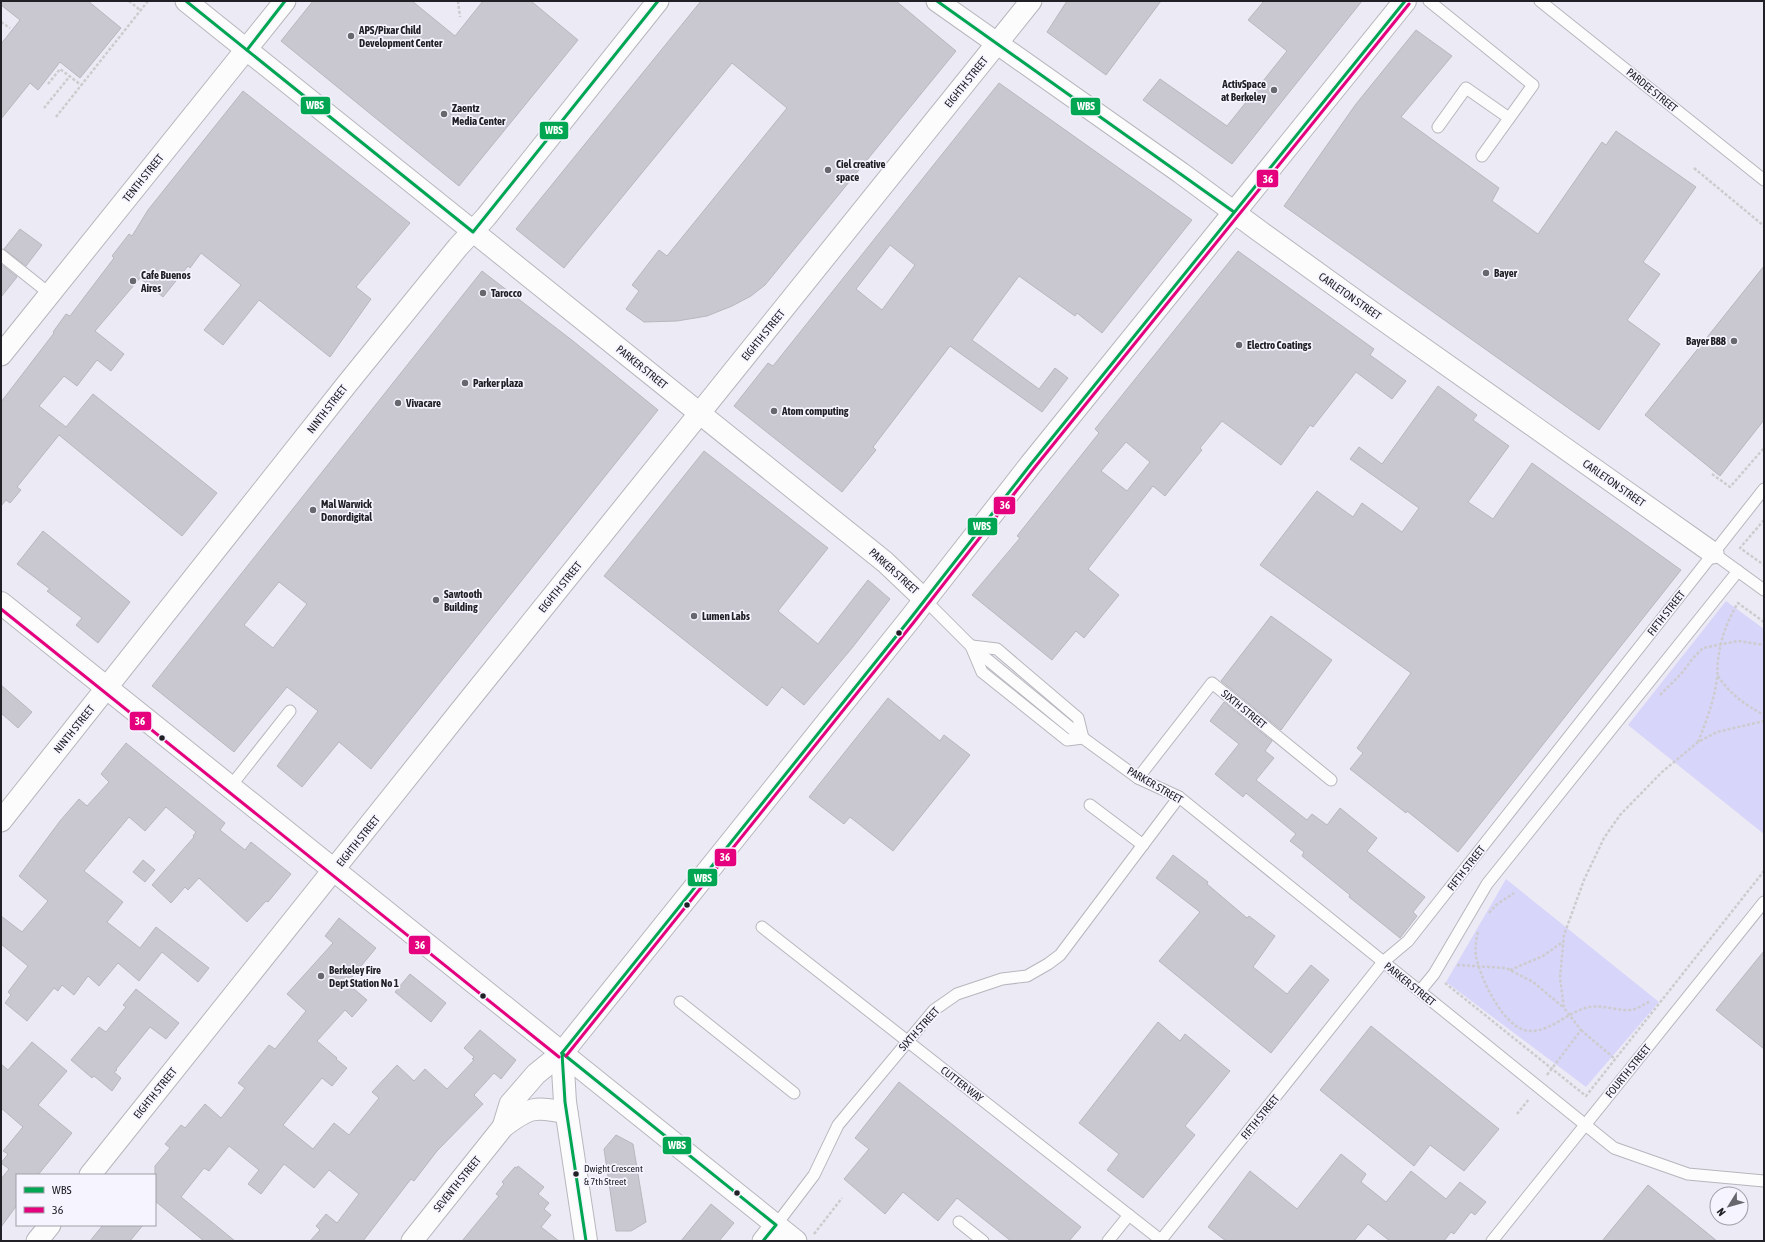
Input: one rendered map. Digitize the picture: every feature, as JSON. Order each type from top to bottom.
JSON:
[{"type":"street","name":"PARKER STREET","points":[[186,1],[885,562],[925,600]]},
{"type":"street","name":"TENTH STREET","points":[[1,355],[285,1]]},
{"type":"street","name":"NINTH STREET","points":[[1,821],[347,384],[472,232],[486,218],[658,1]]},
{"type":"street","name":"CARLETON STREET","points":[[936,1],[1182,173],[1362,305],[1713,553]]},
{"type":"street","name":"EIGHTH STREET","points":[[91,1174],[1031,1]]},
{"type":"street","name":"SEVENTH STREET","points":[[503,1127],[510,1104],[536,1074],[562,1053],[925,600],[1031,464],[1405,1]]},
{"type":"street","points":[[1,603],[776,1225],[805,1238]]},
{"type":"street","points":[[562,1053],[567,1113],[586,1241]]},
{"type":"street","name":"SEVENTH STREET","points":[[412,1241],[503,1127],[520,1114],[541,1108],[567,1113]]},
{"type":"street","name":"SIXTH STREET","points":[[763,1241],[776,1225]]},
{"type":"street","points":[[37,1241],[49,1226]]},
{"type":"lane","points":[[1429,1],[1533,85],[1482,156]]},
{"type":"lane","name":"PARDEE STREET","points":[[1540,1],[1764,180]]},
{"type":"lane","points":[[1438,127],[1466,88],[1509,118]]},
{"type":"lane","points":[[1,255],[50,294]]},
{"type":"lane","name":"FIFTH STREET","points":[[1162,1241],[1383,962],[1408,941],[1764,489]]},
{"type":"lane","name":"CARLETON STREET","points":[[1713,553],[1764,590]]},
{"type":"lane","points":[[1420,991],[1434,974],[1487,884],[1738,571]]},
{"type":"lane","name":"PARKER STREET","points":[[925,600],[971,646],[982,672],[1067,740],[1083,738],[1138,778],[1179,798],[1614,1148],[1688,1174],[1764,1181]]},
{"type":"lane","points":[[971,646],[997,649],[1078,718],[1083,738]]},
{"type":"lane","name":"SIXTH STREET","points":[[1138,778],[1212,683],[1331,780]]},
{"type":"lane","points":[[230,787],[290,711]]},
{"type":"lane","name":"SIXTH STREET","points":[[776,1225],[814,1175],[838,1125],[934,1010],[957,994],[1002,978],[1027,976],[1060,955],[1179,798]]},
{"type":"lane","points":[[1090,804],[1143,845]]},
{"type":"lane","name":"FOURTH STREET","points":[[1492,1241],[1764,902]]},
{"type":"lane","name":"CUTTER WAY","points":[[762,927],[1162,1241]]},
{"type":"lane","points":[[680,1002],[794,1093]]},
{"type":"lane","points":[[1108,1241],[1129,1215]]},
{"type":"lane","points":[[959,1222],[983,1241]]},
{"type":"path","points":[[129,1],[140,10]]},
{"type":"path","points":[[56,117],[148,1]]},
{"type":"path","points":[[458,1],[460,17]]},
{"type":"path","points":[[1,22],[10,28]]},
{"type":"path","points":[[48,84],[60,69],[81,85]]},
{"type":"path","points":[[44,108],[70,76]]},
{"type":"path","points":[[1694,168],[1764,226]]},
{"type":"path","points":[[1712,474],[1730,487],[1764,448]]},
{"type":"path","points":[[1764,520],[1740,548],[1764,565]]},
{"type":"path","points":[[1698,742],[1713,699],[1718,676],[1720,645],[1727,622],[1738,603],[1764,622]]},
{"type":"path","points":[[1656,699],[1704,648],[1738,641],[1764,644]]},
{"type":"path","points":[[1718,676],[1726,688],[1746,706],[1764,715]]},
{"type":"path","points":[[1564,1008],[1560,978],[1564,935],[1584,880],[1604,838],[1626,809],[1662,772],[1698,742],[1717,732],[1764,721]]},
{"type":"path","points":[[1434,974],[1586,1096],[1764,871]]},
{"type":"path","points":[[1486,916],[1496,905],[1514,892]]},
{"type":"path","points":[[1478,929],[1475,942],[1476,956],[1479,967],[1487,987],[1498,1006],[1517,1028],[1530,1032],[1545,1028],[1588,1007],[1598,1006],[1634,1010],[1649,1002]]},
{"type":"path","points":[[1509,970],[1543,956],[1564,941]]},
{"type":"path","points":[[1453,965],[1506,968],[1533,982],[1564,1008],[1581,1030],[1615,1059]]},
{"type":"path","points":[[1517,1114],[1581,1030]]},
{"type":"path","points":[[805,1238],[842,1198]]},
{"type":"shaded area","points":[[1726,601],[1764,629],[1764,834],[1628,725]]},
{"type":"shaded area","points":[[1506,879],[1659,1002],[1586,1087],[1446,982]]},
{"type":"building","points":[[1,1],[88,1],[121,28],[80,78],[60,62],[38,90],[30,83],[1,119],[1,44],[20,20],[1,5]]},
{"type":"building","name":"Zaentz Media Center","points":[[313,1],[412,1],[455,36],[483,1],[531,1],[578,40],[459,186],[281,41]]},
{"type":"building","points":[[701,1],[896,1],[956,51],[765,285],[751,296],[732,306],[707,316],[677,321],[644,322],[626,309],[639,291],[632,285],[659,250],[667,256],[787,108],[732,63],[564,268],[516,229]]},
{"type":"building","points":[[1067,1],[1161,1],[1106,75],[1047,32]]},
{"type":"building","name":"ActivSpace at Berkeley","points":[[1264,1],[1362,1],[1232,164],[1143,100],[1160,79],[1227,126],[1287,51],[1248,20]]},
{"type":"building","name":"Bayer","points":[[1416,30],[1452,56],[1401,117],[1499,188],[1492,201],[1538,234],[1602,142],[1606,145],[1616,131],[1696,187],[1643,262],[1660,274],[1627,320],[1660,344],[1599,430],[1284,206],[1356,104]]},
{"type":"building","points":[[999,83],[1192,220],[1102,333],[1077,313],[1075,316],[1019,276],[972,340],[1039,389],[1055,368],[1068,378],[1042,412],[950,346],[873,447],[876,450],[842,492],[734,406],[768,363],[773,366]],"holes":[[[890,245],[915,265],[882,310],[856,289]]]},
{"type":"building","points":[[243,91],[410,223],[356,287],[371,299],[330,357],[259,300],[223,345],[204,330],[241,285],[201,253],[190,268],[188,266],[163,297],[140,278],[95,331],[124,354],[111,371],[97,360],[77,386],[64,376],[39,406],[66,427],[93,394],[217,493],[182,536],[59,435],[17,487],[21,490],[10,503],[6,500],[1,506],[1,402],[54,333],[53,332],[66,314],[70,316],[114,258],[112,256],[129,234],[132,236],[148,210]]},
{"type":"building","points":[[20,229],[42,245],[26,266],[4,249]]},
{"type":"building","points":[[1238,251],[1374,349],[1370,355],[1406,381],[1392,399],[1356,372],[1313,427],[1310,425],[1281,465],[1222,421],[1200,448],[1202,450],[1165,496],[1153,486],[1088,569],[1119,595],[1084,638],[1076,631],[1052,660],[972,595],[1020,538],[1017,536],[1099,433],[1095,429]],"holes":[[[1126,442],[1150,462],[1127,491],[1101,471]]]},
{"type":"building","points":[[1,264],[17,277],[1,297]]},
{"type":"building","name":"Bayer B88","points":[[1764,266],[1764,420],[1720,476],[1645,415]]},
{"type":"building","points":[[482,271],[573,341],[658,410],[371,769],[339,742],[302,787],[277,766],[318,711],[287,687],[234,752],[152,686]],"holes":[[[279,582],[307,604],[273,648],[244,625]]]},
{"type":"building","points":[[1438,386],[1477,415],[1473,420],[1509,446],[1468,502],[1493,519],[1532,463],[1681,570],[1458,852],[1407,811],[1406,813],[1350,769],[1363,753],[1357,748],[1411,673],[1260,565],[1317,491],[1353,517],[1362,503],[1402,532],[1419,508],[1350,459],[1359,447],[1382,464]]},
{"type":"building","points":[[704,451],[828,548],[778,611],[818,644],[868,580],[890,599],[852,648],[804,705],[782,687],[767,706],[604,576]]},
{"type":"building","points":[[43,531],[130,602],[98,643],[76,625],[82,618],[47,591],[50,589],[17,564]]},
{"type":"building","points":[[1271,616],[1332,660],[1281,730],[1221,681]]},
{"type":"building","points":[[1,685],[32,712],[18,728],[1,713]]},
{"type":"building","points":[[888,698],[940,741],[944,735],[970,755],[893,851],[850,817],[844,824],[809,797]]},
{"type":"building","points":[[1224,702],[1272,741],[1265,751],[1274,758],[1256,780],[1307,820],[1312,814],[1327,825],[1340,808],[1377,838],[1367,851],[1425,897],[1413,912],[1417,916],[1400,938],[1349,897],[1350,895],[1302,856],[1304,852],[1290,841],[1296,834],[1246,793],[1243,797],[1215,774],[1239,744],[1210,721]]},
{"type":"building","points":[[126,743],[225,823],[220,830],[245,850],[251,842],[291,874],[268,902],[266,901],[247,922],[199,878],[188,890],[185,887],[171,903],[152,885],[194,837],[193,836],[196,832],[166,807],[145,831],[129,817],[84,871],[123,902],[107,922],[140,948],[156,927],[209,968],[198,982],[162,952],[139,981],[118,963],[99,986],[88,976],[74,995],[62,985],[58,991],[54,988],[27,1021],[5,1003],[11,995],[8,992],[28,966],[1,944],[1,916],[22,932],[48,901],[19,876],[60,821],[79,799],[87,806],[109,782],[101,774]]},
{"type":"building","points":[[1173,855],[1208,882],[1207,884],[1247,918],[1249,916],[1275,936],[1253,967],[1287,994],[1311,965],[1329,980],[1271,1053],[1159,961],[1200,912],[1156,878]]},
{"type":"building","points":[[143,860],[155,870],[145,882],[133,872]]},
{"type":"building","points":[[339,918],[376,948],[347,983],[367,1000],[352,1017],[345,1010],[317,1041],[347,1068],[332,1086],[322,1078],[283,1125],[313,1149],[334,1123],[349,1135],[379,1098],[372,1092],[397,1065],[414,1081],[425,1069],[447,1089],[474,1060],[472,1059],[474,1057],[464,1048],[480,1030],[516,1060],[501,1079],[494,1073],[474,1095],[483,1104],[437,1151],[414,1181],[411,1179],[363,1241],[310,1241],[320,1230],[316,1226],[326,1214],[337,1223],[359,1194],[329,1170],[314,1188],[284,1164],[261,1194],[248,1184],[259,1170],[229,1146],[209,1171],[204,1168],[181,1197],[235,1241],[204,1241],[156,1202],[155,1166],[170,1148],[165,1144],[181,1125],[185,1128],[205,1104],[221,1118],[245,1088],[238,1083],[269,1045],[275,1049],[306,1011],[287,994],[333,943],[325,936]]},
{"type":"building","points":[[1764,951],[1764,1049],[1716,1010]]},
{"type":"building","points":[[410,974],[446,1003],[431,1022],[395,992]]},
{"type":"building","points":[[136,989],[179,1023],[166,1039],[150,1027],[114,1072],[121,1078],[112,1091],[94,1076],[92,1078],[71,1060],[99,1027],[106,1032],[126,1007],[123,1005]]},
{"type":"building","points":[[1158,1022],[1180,1041],[1185,1034],[1230,1071],[1185,1126],[1195,1135],[1143,1198],[1107,1170],[1119,1154],[1079,1123]]},
{"type":"building","points":[[1371,1026],[1499,1129],[1464,1171],[1430,1145],[1414,1166],[1320,1090]]},
{"type":"building","points":[[32,1042],[67,1071],[38,1105],[72,1133],[39,1174],[16,1174],[16,1206],[1,1227],[1,1179],[9,1169],[1,1163],[8,1154],[3,1151],[23,1127],[1,1108],[1,1064],[8,1070]]},
{"type":"building","points":[[899,1082],[1081,1227],[1069,1241],[1011,1241],[957,1198],[938,1221],[903,1192],[885,1214],[844,1179],[869,1149],[855,1138]]},
{"type":"building","points":[[616,1135],[633,1144],[646,1222],[631,1231],[616,1231],[604,1149]]},
{"type":"building","points":[[1341,1154],[1366,1174],[1361,1182],[1386,1202],[1411,1171],[1446,1199],[1460,1182],[1486,1202],[1475,1215],[1471,1212],[1454,1234],[1451,1232],[1444,1241],[1390,1241],[1368,1224],[1354,1241],[1226,1241],[1208,1227],[1250,1171],[1297,1209]]},
{"type":"building","points":[[518,1166],[544,1187],[538,1194],[549,1203],[544,1209],[551,1215],[541,1227],[559,1241],[462,1241],[499,1196],[496,1194],[504,1184],[502,1182],[515,1167],[517,1168]]},
{"type":"building","points":[[1648,1185],[1717,1241],[1602,1241]]},
{"type":"building","points":[[711,1204],[734,1223],[719,1241],[681,1241]]},
{"type":"building","points":[[102,1226],[142,1226],[130,1241],[90,1241]]},
{"type":"transit line","name":"WBS","points":[[186,1],[473,232],[658,1]]},
{"type":"transit line","name":"WBS","points":[[247,50],[285,1]]},
{"type":"transit line","name":"WBS","points":[[937,1],[1234,212]]},
{"type":"transit line","name":"WBS","points":[[562,1053],[910,619],[1031,464],[1405,1]]},
{"type":"transit line","name":"36","points":[[566,1056],[914,622],[1035,467],[1409,4]]},
{"type":"transit line","name":"36","points":[[1,609],[559,1057]]},
{"type":"transit line","name":"WBS","points":[[562,1053],[776,1225],[763,1241]]},
{"type":"transit line","name":"WBS","points":[[562,1053],[565,1102],[586,1241]]},
{"type":"place","name":"APS/Pixar Child Development Center","points":[[351,36]]},
{"type":"place","name":"ActivSpace at Berkeley","points":[[1274,90]]},
{"type":"place","name":"Zaentz Media Center","points":[[444,114]]},
{"type":"place","name":"Ciel creative space","points":[[828,170]]},
{"type":"place","name":"Bayer","points":[[1486,273]]},
{"type":"place","name":"Cafe Buenos Aires","points":[[133,281]]},
{"type":"place","name":"Tarocco","points":[[483,293]]},
{"type":"place","name":"Bayer B88","points":[[1734,341]]},
{"type":"place","name":"Electro Coatings","points":[[1239,345]]},
{"type":"place","name":"Parker plaza","points":[[465,383]]},
{"type":"place","name":"Vivacare","points":[[398,403]]},
{"type":"place","name":"Atom computing","points":[[774,411]]},
{"type":"place","name":"Mal Warwick Donordigital","points":[[313,510]]},
{"type":"place","name":"Sawtooth Building","points":[[436,600]]},
{"type":"place","name":"Lumen Labs","points":[[694,616]]},
{"type":"place","name":"Berkeley Fire Dept Station No 1","points":[[321,976]]},
{"type":"place","name":"Dwight Crescent & 7th Street","points":[[576,1174]]}]
